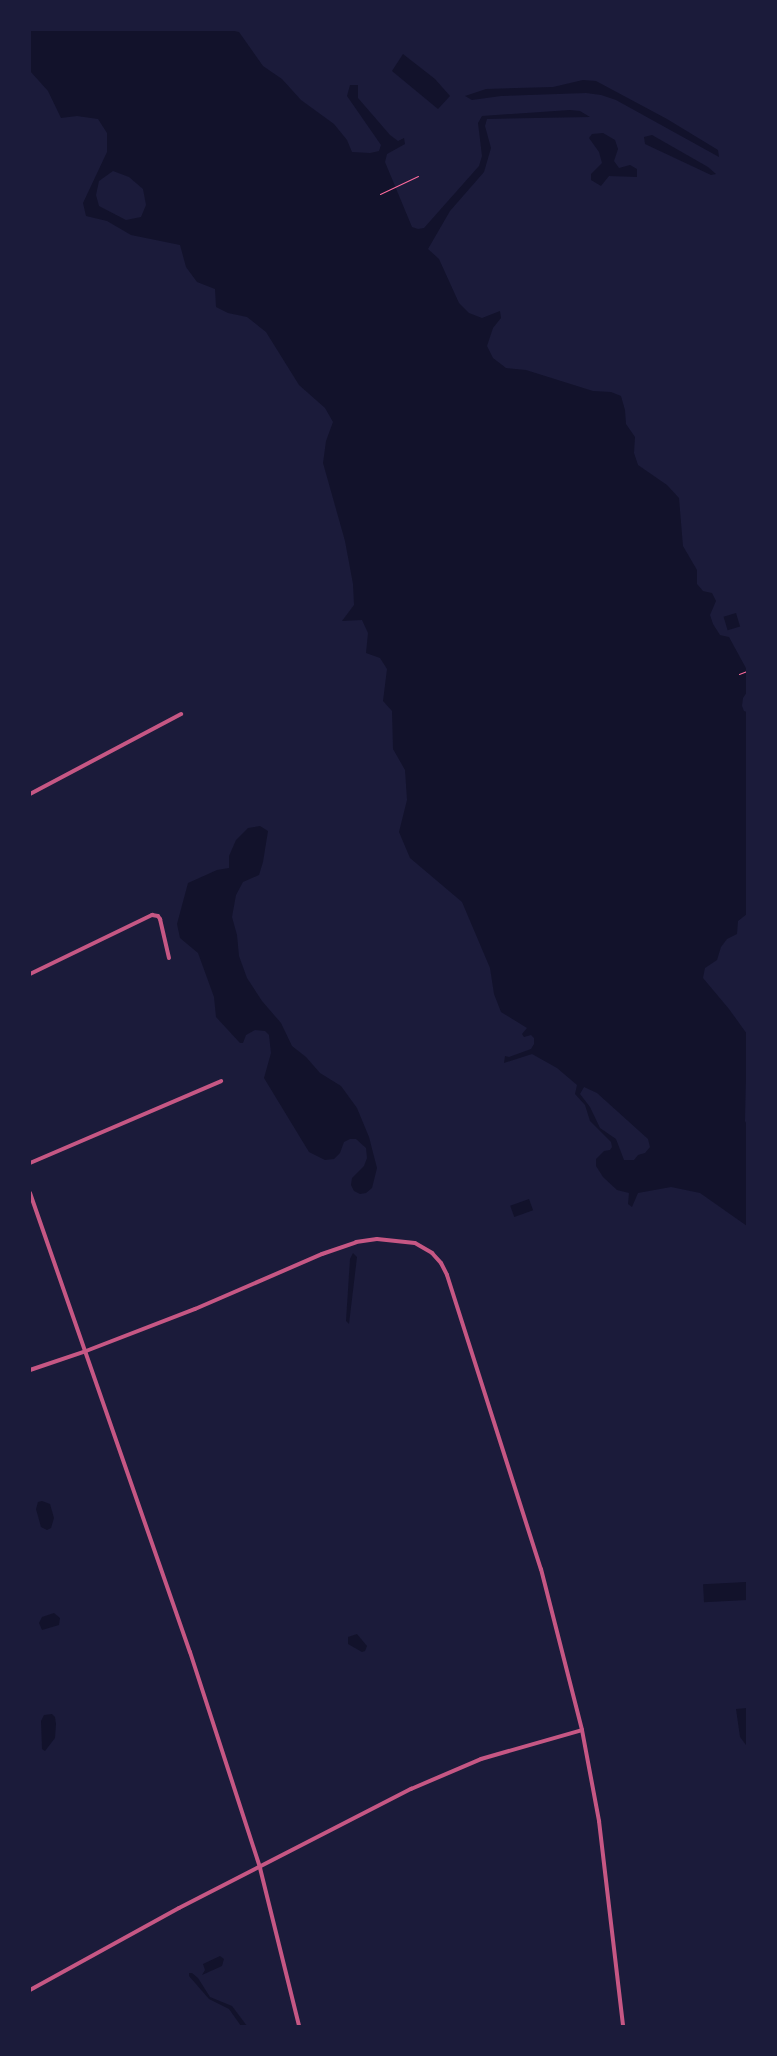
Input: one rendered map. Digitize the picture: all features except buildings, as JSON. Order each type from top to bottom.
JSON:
[{"type":"street","points":[[30,794],[181,714]]},
{"type":"street","points":[[30,974],[152,915],[158,916],[160,919],[169,958]]},
{"type":"street","points":[[30,1163],[221,1082]]},
{"type":"street","points":[[30,1193],[190,1652],[260,1868],[298,2026]]},
{"type":"street","points":[[30,1370],[86,1351],[195,1309],[344,1246],[377,1239],[415,1242],[432,1253],[441,1263],[447,1275],[541,1569],[582,1730],[598,1821],[623,2026]]},
{"type":"street","points":[[30,1990],[179,1908],[442,1774],[481,1759],[582,1730]]},
{"type":"path","points":[[380,194],[418,176]]},
{"type":"path","points":[[739,674],[747,671]]},
{"type":"shaded area","points":[[30,30],[230,30],[239,32],[263,66],[282,79],[301,100],[334,124],[347,140],[352,152],[370,153],[379,151],[381,145],[347,96],[350,85],[358,85],[358,98],[390,135],[398,141],[404,138],[405,144],[387,154],[385,162],[412,227],[418,229],[424,228],[479,166],[482,156],[478,123],[482,116],[570,110],[580,111],[590,117],[487,119],[485,126],[491,148],[484,172],[450,211],[428,249],[439,259],[459,303],[469,313],[482,318],[500,311],[501,318],[493,328],[487,346],[493,358],[506,368],[526,370],[593,391],[611,392],[621,396],[626,424],[635,437],[634,453],[638,465],[667,485],[679,498],[683,546],[697,570],[697,584],[703,591],[712,593],[716,601],[710,615],[713,624],[720,635],[729,637],[747,670],[747,692],[743,698],[742,706],[744,711],[747,712],[747,914],[738,921],[737,934],[727,939],[721,947],[717,960],[705,968],[703,978],[747,1034],[745,1121],[747,1125],[747,1226],[700,1193],[671,1187],[638,1193],[632,1207],[628,1204],[629,1193],[617,1190],[603,1177],[596,1166],[596,1159],[604,1151],[610,1150],[612,1147],[611,1142],[590,1121],[585,1105],[575,1094],[577,1085],[557,1068],[532,1054],[504,1063],[505,1056],[509,1057],[531,1049],[534,1044],[534,1038],[531,1035],[524,1037],[522,1034],[527,1028],[501,1012],[494,994],[490,968],[462,902],[410,858],[399,832],[407,800],[405,770],[393,749],[392,711],[383,701],[387,669],[380,658],[366,653],[368,633],[362,620],[342,621],[354,605],[353,584],[345,541],[323,463],[326,441],[333,422],[325,408],[299,385],[266,332],[247,317],[228,313],[216,307],[215,289],[197,282],[186,267],[180,245],[131,235],[107,221],[86,216],[83,203],[107,152],[107,133],[98,119],[77,116],[61,118],[48,91],[30,71]],"holes":[[[113,171],[129,177],[143,189],[146,205],[141,217],[126,220],[99,206],[96,195],[99,181]],[[584,1087],[597,1093],[648,1139],[650,1147],[645,1153],[638,1155],[634,1160],[624,1160],[616,1139],[600,1128],[590,1107],[580,1094]]]},
{"type":"shaded area","points":[[403,54],[435,79],[450,96],[438,109],[392,71]]},
{"type":"shaded area","points":[[583,80],[596,81],[667,119],[718,150],[719,157],[616,100],[601,95],[586,93],[501,96],[472,100],[465,96],[486,89],[553,87]]},
{"type":"shaded area","points":[[603,133],[615,140],[618,149],[614,161],[619,168],[630,165],[637,169],[637,177],[609,176],[601,186],[591,180],[591,174],[602,163],[599,152],[589,138],[592,134]]},
{"type":"shaded area","points":[[652,135],[708,167],[716,174],[711,175],[645,144],[644,137]]},
{"type":"shaded area","points":[[736,613],[740,626],[728,630],[724,617]]},
{"type":"shaded area","points":[[260,826],[268,831],[259,875],[243,882],[236,895],[232,917],[237,935],[239,956],[247,978],[262,1001],[281,1023],[292,1046],[306,1057],[320,1073],[341,1086],[357,1108],[369,1137],[377,1168],[372,1188],[366,1193],[360,1194],[354,1191],[351,1185],[352,1178],[364,1166],[367,1158],[366,1148],[356,1139],[350,1139],[344,1142],[340,1153],[334,1159],[325,1160],[309,1152],[264,1078],[271,1053],[269,1035],[265,1031],[255,1030],[246,1035],[243,1043],[240,1043],[216,1017],[214,997],[198,953],[180,938],[177,924],[188,883],[217,870],[229,868],[229,856],[236,840],[248,828]]},
{"type":"shaded area","points":[[529,1199],[533,1210],[514,1217],[510,1206]]},
{"type":"shaded area","points":[[353,1253],[357,1257],[349,1324],[346,1321],[350,1259]]},
{"type":"shaded area","points":[[42,1501],[50,1504],[54,1518],[51,1528],[47,1530],[41,1527],[36,1509],[38,1502]]},
{"type":"shaded area","points":[[746,1582],[747,1600],[704,1602],[703,1584]]},
{"type":"shaded area","points":[[54,1613],[60,1618],[59,1625],[42,1630],[39,1623],[42,1617]]},
{"type":"shaded area","points":[[357,1634],[367,1646],[365,1651],[362,1652],[348,1644],[348,1637]]},
{"type":"shaded area","points":[[747,1708],[746,1745],[740,1737],[736,1709]]},
{"type":"shaded area","points":[[52,1714],[55,1717],[56,1724],[55,1738],[45,1751],[42,1749],[41,1721],[44,1715]]},
{"type":"shaded area","points":[[220,1956],[224,1959],[222,1966],[202,1975],[205,1970],[203,1964]]},
{"type":"shaded area","points":[[189,1973],[198,1978],[210,1997],[232,2006],[247,2026],[241,2026],[229,2009],[209,1999],[189,1976]]}]
